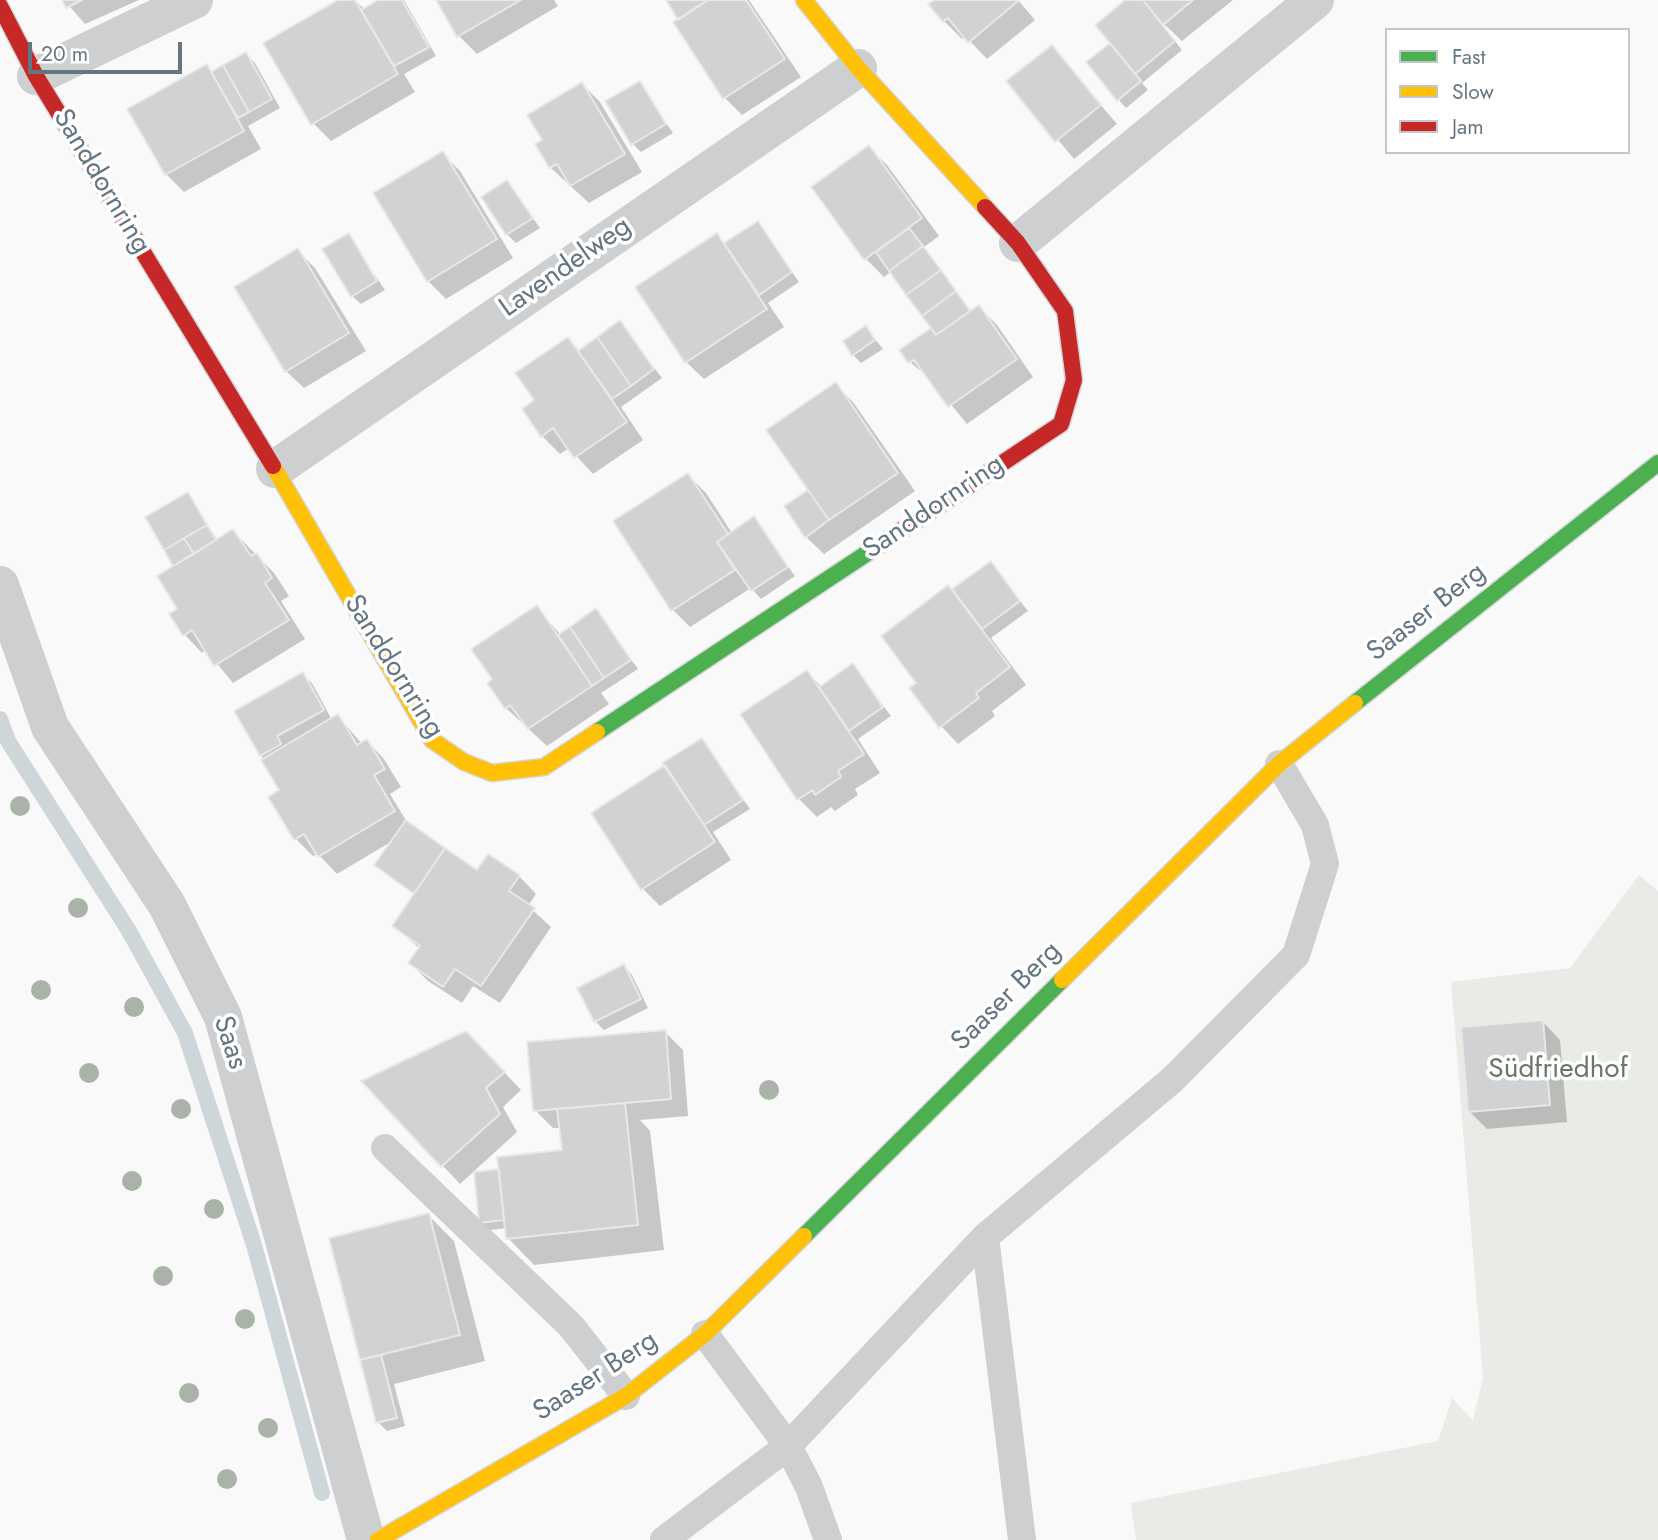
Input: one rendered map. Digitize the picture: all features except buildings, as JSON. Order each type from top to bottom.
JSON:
[{"type":"street","points":[[36,76],[194,0]]},
{"type":"street","name":"Sanddornring","points":[[0,6],[36,76],[275,469],[432,740],[464,762],[492,773],[544,767],[1061,424],[1074,380],[1065,312],[1018,243],[858,68],[804,0]]},
{"type":"street","points":[[1018,243],[1315,0]]},
{"type":"street","name":"Lavendelweg","points":[[275,469],[858,68]]},
{"type":"street","name":"Saaser Berg","points":[[378,1540],[626,1396],[705,1334],[1279,764],[1657,463]]},
{"type":"street","name":"Saas","points":[[0,585],[50,727],[167,905],[223,1017],[366,1540]]},
{"type":"lane","points":[[664,1540],[788,1446],[985,1237],[1172,1080],[1296,956],[1325,864],[1315,825],[1279,764]]},
{"type":"lane","points":[[385,1148],[571,1326],[626,1396]]},
{"type":"lane","points":[[985,1237],[1022,1540]]},
{"type":"lane","points":[[705,1334],[788,1446],[809,1487],[828,1540]]},
{"type":"green space","name":"Südfriedhof","points":[[1639,875],[1658,891],[1658,1540],[1136,1540],[1131,1503],[1438,1441],[1452,1398],[1473,1421],[1483,1377],[1451,982],[1570,968]]},
{"type":"waterway","points":[[0,719],[8,741],[129,931],[185,1033],[254,1245],[322,1493]]},
{"type":"traffic: fast","points":[[1355,703],[1658,463]]},
{"type":"traffic: fast","points":[[597,732],[887,540]]},
{"type":"traffic: fast","points":[[804,1236],[1062,980]]},
{"type":"traffic: slow","points":[[804,0],[858,68],[985,207]]},
{"type":"traffic: slow","points":[[273,466],[432,740],[464,762],[492,773],[544,767],[597,732]]},
{"type":"traffic: slow","points":[[1062,980],[1279,764],[1355,703]]},
{"type":"traffic: slow","points":[[378,1540],[626,1396],[705,1334],[804,1236]]},
{"type":"traffic: jam","points":[[0,6],[36,76],[273,466]]},
{"type":"traffic: jam","points":[[887,540],[1061,424],[1074,380],[1065,311],[1018,243],[985,207]]}]
